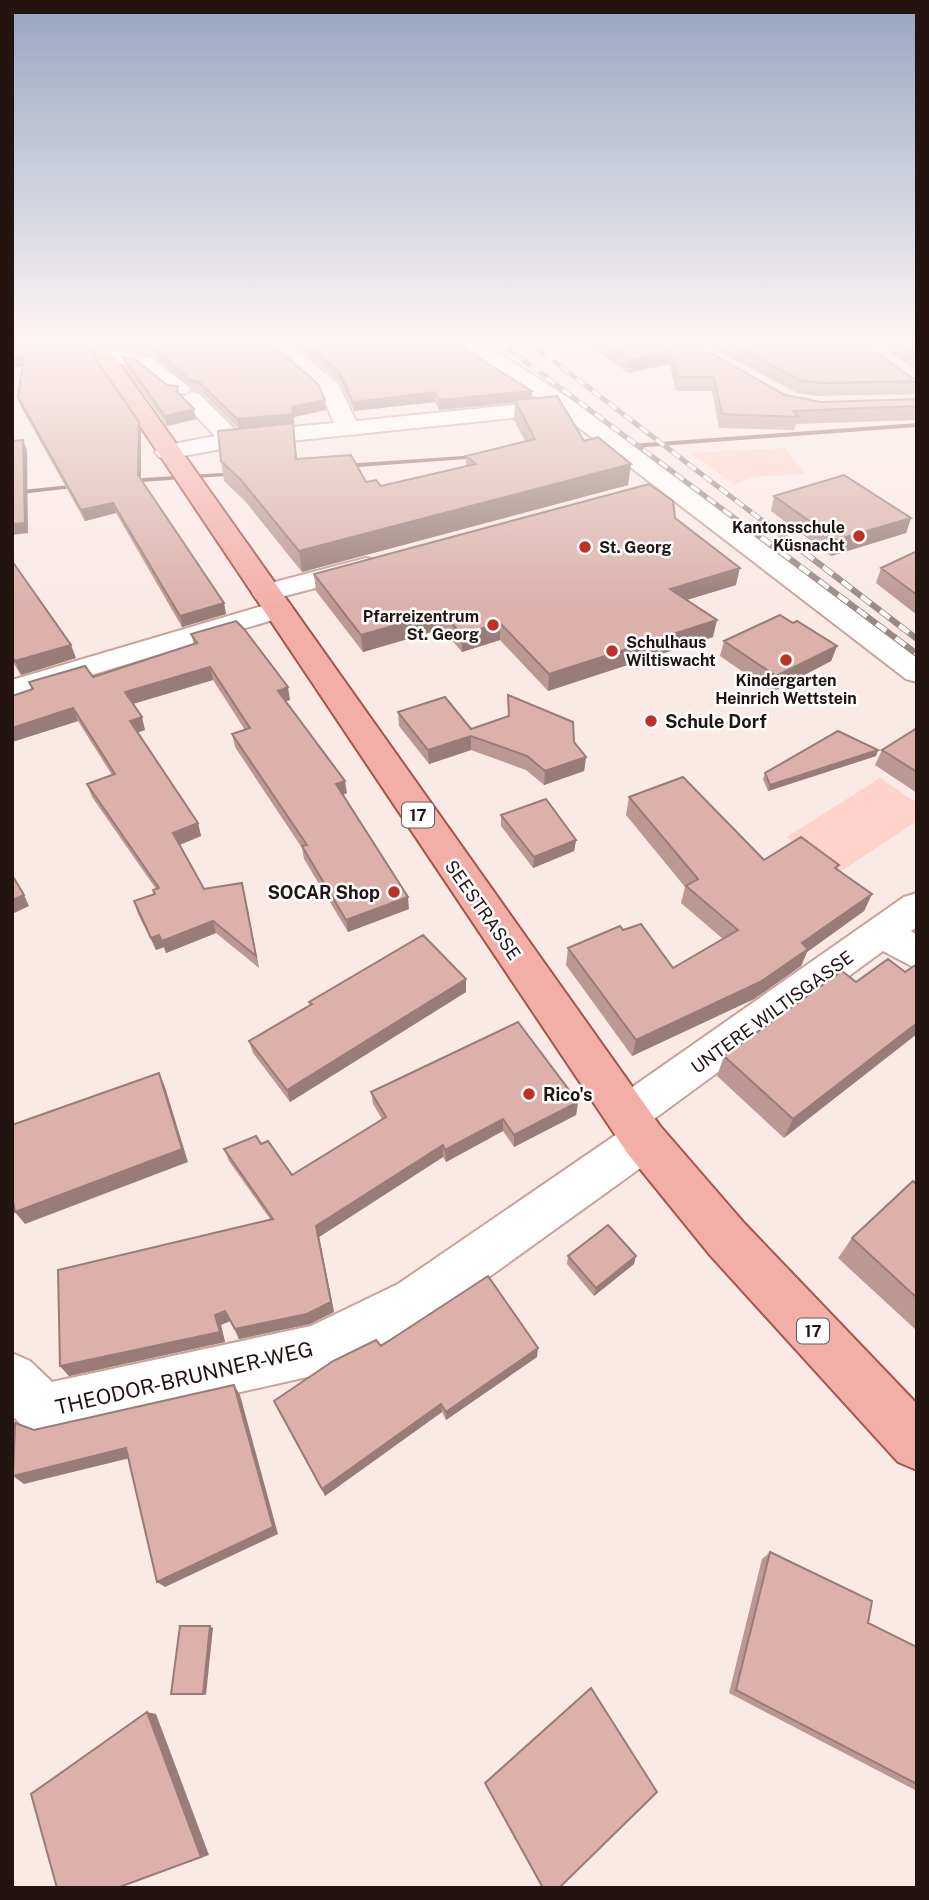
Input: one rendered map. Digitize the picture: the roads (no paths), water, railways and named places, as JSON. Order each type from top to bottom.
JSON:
[{"type":"main road","name":"SEESTRASSE","points":[[153,431],[635,1128],[727,1239],[917,1443]]},
{"type":"street","points":[[222,431],[232,440]]},
{"type":"street","points":[[178,468],[232,440],[322,431]]},
{"type":"street","points":[[597,431],[917,673]]},
{"type":"street","points":[[639,493],[666,485]]},
{"type":"street","points":[[12,690],[385,561]]},
{"type":"street","name":"UNTERE WILTISGASSE","points":[[635,1128],[917,907]]},
{"type":"street","points":[[882,932],[917,954]]},
{"type":"street","name":"THEODOR-BRUNNER-WEG","points":[[12,1379],[44,1410],[316,1350],[415,1301],[635,1128]]},
{"type":"waterway","points":[[619,447],[840,431]]},
{"type":"waterway","points":[[344,466],[478,457]]},
{"type":"waterway","points":[[127,481],[237,474]]},
{"type":"waterway","points":[[12,493],[80,486]]},
{"type":"railway","points":[[618,431],[744,525]]},
{"type":"railway","points":[[645,431],[768,525]]},
{"type":"railway","points":[[742,523],[917,654]]},
{"type":"railway","points":[[766,523],[917,639]]},
{"type":"place","name":"Kantonsschule Küsnacht","points":[[859,536]]},
{"type":"place","name":"St. Georg","points":[[585,547]]},
{"type":"place","name":"Pfarreizentrum St. Georg","points":[[493,625]]},
{"type":"place","name":"Schulhaus Wiltiswacht","points":[[612,651]]},
{"type":"place","name":"Kindergarten Heinrich Wettstein","points":[[786,660]]},
{"type":"place","name":"Schule Dorf","points":[[651,721]]},
{"type":"place","name":"SOCAR Shop","points":[[394,892]]},
{"type":"place","name":"Rico's","points":[[529,1094]]}]
